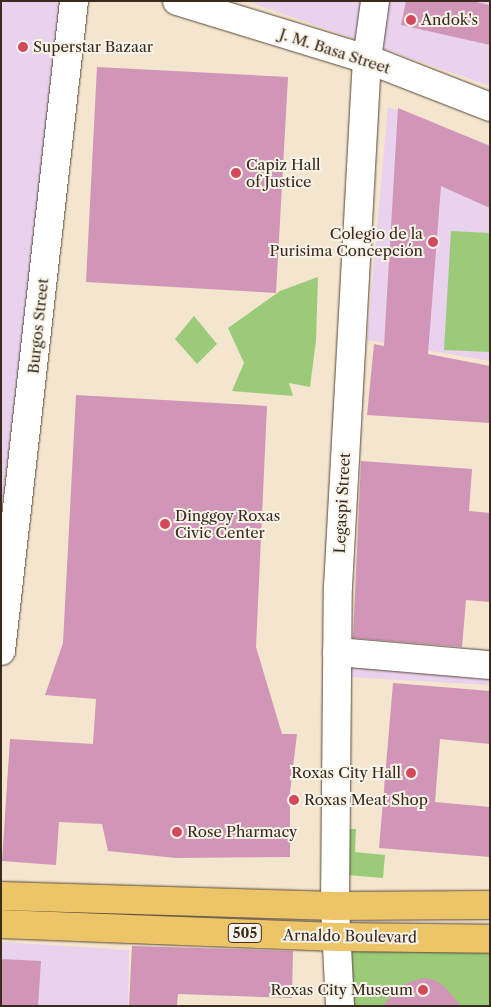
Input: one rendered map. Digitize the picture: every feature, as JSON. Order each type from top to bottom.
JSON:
[{"type":"highway","name":"Arnaldo Boulevard","points":[[1,896],[335,906],[490,905]]},
{"type":"highway","name":"Arnaldo Boulevard","points":[[1,924],[337,937],[490,939]]},
{"type":"street","name":"Burgos Street","points":[[1,651],[74,1]]},
{"type":"street","name":"J. M. Basa Street","points":[[177,1],[367,59],[490,107]]},
{"type":"street","name":"Legaspi Street","points":[[340,1006],[335,906],[338,577],[367,59],[376,1]]},
{"type":"street","points":[[337,652],[490,666]]},
{"type":"shaded area","points":[[1,1],[66,1],[1,517]]},
{"type":"shaded area","points":[[246,1],[490,1],[490,86]]},
{"type":"shaded area","name":"Colegio de la Purisima Concepción","points":[[388,107],[490,145],[490,361],[367,340]]},
{"type":"shaded area","points":[[349,641],[490,650],[490,685],[349,677]]},
{"type":"shaded area","points":[[1,942],[129,950],[128,1006],[1,1006]]},
{"type":"green space","points":[[451,231],[490,233],[490,352],[444,350]]},
{"type":"green space","points":[[318,277],[316,340],[310,387],[289,383],[293,396],[232,391],[244,363],[228,328],[280,291]]},
{"type":"green space","points":[[194,316],[217,344],[197,364],[175,339]]},
{"type":"green space","points":[[349,829],[356,829],[355,852],[385,855],[383,878],[347,875]]},
{"type":"green space","points":[[352,950],[490,951],[490,1006],[353,1006]]},
{"type":"building","points":[[406,1],[471,1],[490,5],[490,45],[401,25]]},
{"type":"building","name":"Capiz Hall of Justice","points":[[97,67],[288,77],[276,293],[86,282]]},
{"type":"building","points":[[398,108],[490,146],[490,208],[441,186],[428,354],[490,366],[490,423],[367,415],[374,344],[384,346]]},
{"type":"building","name":"Dinggoy Roxas Civic Center","points":[[76,395],[267,406],[256,647],[282,734],[297,734],[290,792],[290,857],[176,858],[108,851],[102,824],[59,822],[56,865],[2,861],[10,739],[93,744],[96,699],[45,695],[63,643]]},
{"type":"building","points":[[361,461],[472,469],[469,511],[490,513],[490,602],[466,600],[462,647],[353,638]]},
{"type":"building","name":"Roxas City Hall","points":[[393,683],[490,691],[490,744],[440,739],[435,802],[490,807],[490,857],[379,848]]},
{"type":"building","points":[[132,946],[293,951],[292,998],[178,994],[177,1006],[129,1006]]},
{"type":"building","points":[[1,959],[41,961],[38,1006],[1,1006]]},
{"type":"building","name":"Roxas City Museum","points":[[423,978],[435,980],[444,986],[461,1006],[382,1006],[402,985]]},
{"type":"place","name":"Andok's","points":[[411,20]]},
{"type":"place","name":"Superstar Bazaar","points":[[23,47]]},
{"type":"place","name":"Capiz Hall of Justice","points":[[236,173]]},
{"type":"place","name":"Colegio de la Purisima Concepción","points":[[433,242]]},
{"type":"place","name":"Dinggoy Roxas Civic Center","points":[[165,524]]},
{"type":"place","name":"Roxas City Hall","points":[[411,773]]},
{"type":"place","name":"Roxas Meat Shop","points":[[294,800]]},
{"type":"place","name":"Rose Pharmacy","points":[[177,832]]},
{"type":"place","name":"Roxas City Museum","points":[[423,990]]}]
